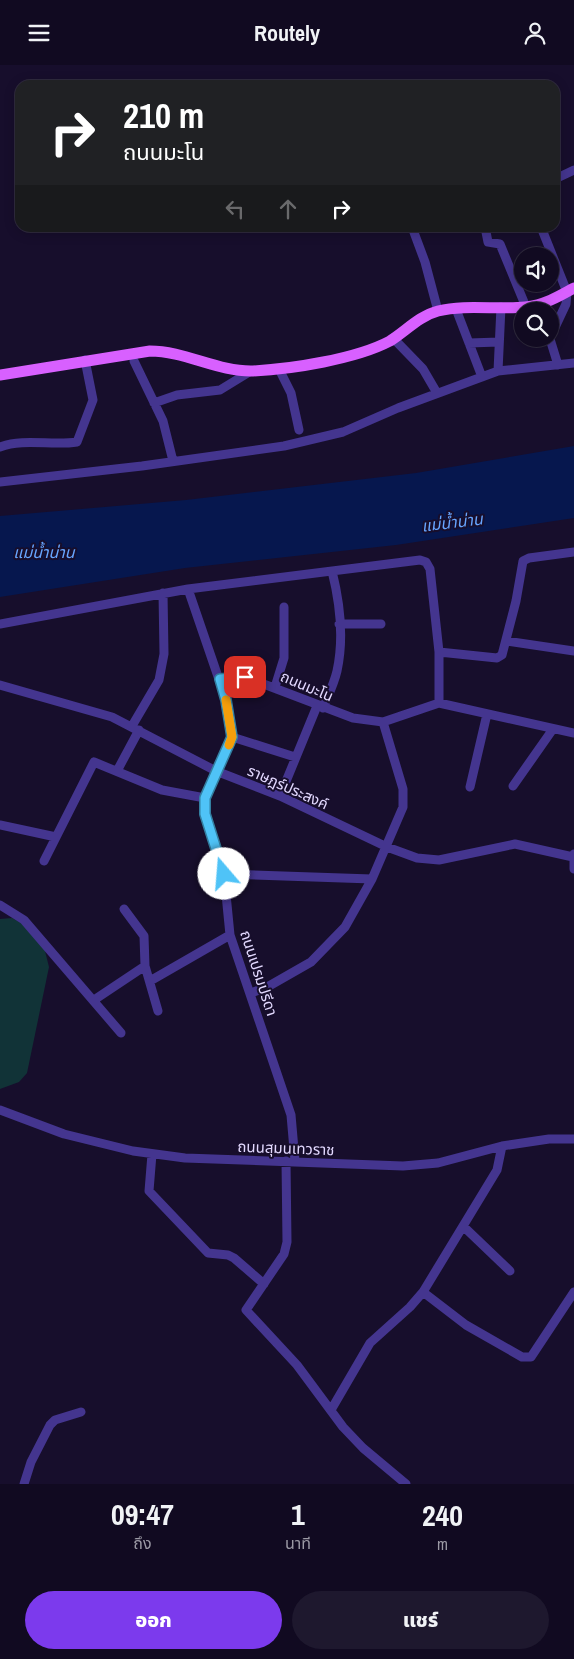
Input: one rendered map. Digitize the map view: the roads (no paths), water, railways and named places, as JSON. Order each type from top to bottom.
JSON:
[{"type":"main road","points":[[544,302],[554,299],[570,290]]},
{"type":"main road","points":[[0,375],[150,351],[166,351],[251,371],[279,369],[352,355],[393,338],[411,325],[438,311],[514,307]]},
{"type":"street","points":[[560,177],[574,170]]},
{"type":"street","points":[[414,232],[425,262],[438,311]]},
{"type":"street","points":[[486,232],[488,242],[500,244],[524,302]]},
{"type":"street","points":[[543,232],[570,290],[559,319]]},
{"type":"street","points":[[498,371],[500,307]]},
{"type":"street","points":[[456,309],[482,377]]},
{"type":"street","points":[[393,338],[423,369],[437,393]]},
{"type":"street","points":[[469,343],[499,342]]},
{"type":"street","points":[[552,347],[558,365]]},
{"type":"street","points":[[0,447],[15,443],[63,444],[78,442],[93,400],[85,360]]},
{"type":"street","points":[[134,361],[162,421],[172,461]]},
{"type":"street","points":[[0,482],[284,446],[343,432],[437,393],[498,371],[574,363]]},
{"type":"street","points":[[279,369],[292,393],[299,430]]},
{"type":"street","points":[[154,403],[177,395],[220,390],[251,371]]},
{"type":"street","points":[[439,652],[497,658],[502,655],[523,561],[529,558],[574,552]]},
{"type":"street","points":[[0,625],[188,589],[420,560],[426,562],[430,569],[439,652],[440,703],[574,733]]},
{"type":"street","points":[[280,796],[295,757],[336,672],[340,646],[339,599],[332,571]]},
{"type":"street","points":[[188,589],[220,679],[226,700],[232,737],[295,757]]},
{"type":"street","points":[[117,771],[135,728],[159,680],[164,654],[163,593]]},
{"type":"street","points":[[275,687],[284,659],[284,607]]},
{"type":"street","points":[[339,624],[381,624]]},
{"type":"street","points":[[506,641],[574,651]]},
{"type":"street","name":"ถนนมะโน","points":[[220,679],[245,677],[275,687],[320,707],[353,717],[383,722],[440,703]]},
{"type":"street","name":"ราษฎร์ประสงค์","points":[[0,685],[112,717],[216,771],[280,796],[387,847],[417,858],[439,860],[515,844],[574,856]]},
{"type":"street","points":[[470,787],[487,715]]},
{"type":"street","points":[[251,993],[269,986],[311,962],[345,927],[372,879],[403,807],[404,799],[403,789],[383,722]]},
{"type":"street","points":[[513,785],[554,729]]},
{"type":"street","name":"ถนนเปรมปรีดา","points":[[232,737],[205,798],[205,814],[224,874],[230,935],[291,1115],[287,1242],[284,1255],[246,1310],[297,1365],[331,1410]]},
{"type":"street","points":[[44,861],[94,762],[162,790],[205,798]]},
{"type":"street","points":[[0,825],[56,837]]},
{"type":"street","points":[[574,856],[574,869]]},
{"type":"street","points":[[224,874],[372,879]]},
{"type":"street","points":[[0,905],[24,920],[121,1033]]},
{"type":"street","points":[[124,909],[144,935],[146,966],[158,1011]]},
{"type":"street","points":[[150,981],[230,935]]},
{"type":"street","points":[[94,1000],[146,966]]},
{"type":"street","name":"ถนนสุมนเทวราช","points":[[0,1110],[64,1134],[152,1154],[185,1158],[403,1166],[438,1163],[502,1146],[549,1139],[574,1139]]},
{"type":"street","points":[[406,1484],[363,1448],[343,1427],[331,1410],[370,1343],[410,1307],[422,1292],[497,1170],[502,1146]]},
{"type":"street","points":[[152,1154],[149,1191],[208,1253],[228,1255],[264,1284]]},
{"type":"street","points":[[463,1226],[510,1271]]},
{"type":"street","points":[[422,1292],[466,1325],[522,1357],[530,1357],[574,1292]]},
{"type":"street","points":[[24,1484],[31,1462],[50,1425],[55,1420],[81,1412]]},
{"type":"water","name":"แม่น้ำน่าน","points":[[574,446],[574,518],[396,545],[185,568],[0,597],[0,516],[186,500],[416,473]]}]
